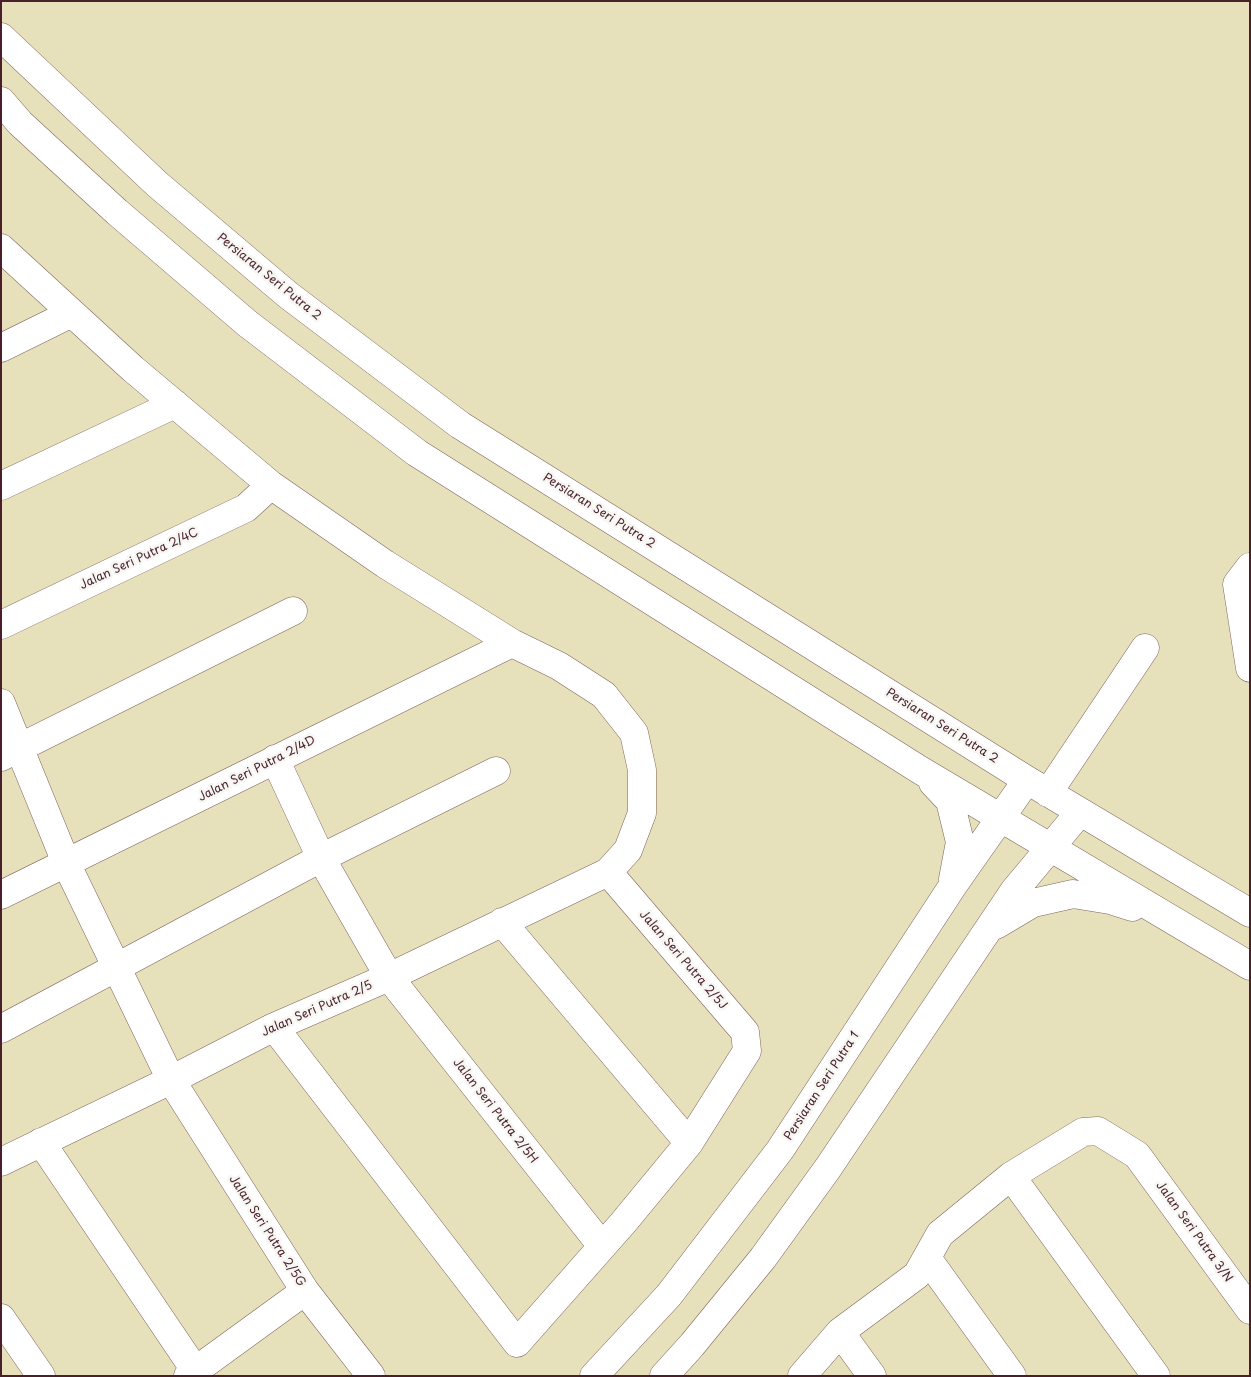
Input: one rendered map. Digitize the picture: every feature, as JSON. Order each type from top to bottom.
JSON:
[{"type":"street","name":"Persiaran Seri Putra 2","points":[[1,37],[157,184],[288,295],[460,425],[1080,812],[1250,913]]},
{"type":"street","points":[[1,101],[11,116],[117,212],[248,324],[417,454],[920,770],[1250,966]]},
{"type":"street","points":[[1,248],[175,404],[270,485],[385,564],[512,643]]},
{"type":"street","points":[[1,348],[72,313]]},
{"type":"street","points":[[1,486],[175,404]]},
{"type":"street","name":"Jalan Seri Putra 2/4C","points":[[1,625],[246,508],[270,485]]},
{"type":"street","points":[[1250,567],[1237,584],[1250,668]]},
{"type":"street","points":[[11,752],[293,611]]},
{"type":"street","name":"Jalan Seri Putra 2/4D","points":[[1,895],[68,864],[275,759],[512,643]]},
{"type":"street","name":"Jalan Seri Putra 2/5","points":[[1,1162],[274,1027],[388,977],[608,872],[628,850],[642,813],[642,770],[634,733],[604,695],[559,666],[512,643]]},
{"type":"street","name":"Persiaran Seri Putra 1","points":[[594,1376],[669,1295],[780,1150],[999,818],[1038,786],[1145,648]]},
{"type":"street","name":"Jalan Seri Putra 2/5G","points":[[1,703],[11,752],[118,967],[170,1080],[305,1291],[371,1376]]},
{"type":"street","name":"Jalan Seri Putra 2/5H","points":[[275,759],[321,858],[388,977],[602,1246]]},
{"type":"street","points":[[920,770],[950,801],[960,842],[952,887]]},
{"type":"street","points":[[1,1029],[321,858],[496,771]]},
{"type":"street","points":[[664,1376],[692,1345],[763,1258],[828,1168],[1014,891],[1080,812]]},
{"type":"street","name":"Jalan Seri Putra 2/5J","points":[[608,872],[745,1032],[747,1051],[689,1143]]},
{"type":"street","points":[[988,929],[1033,903],[1073,894],[1110,900],[1170,918]]},
{"type":"street","points":[[274,1027],[517,1342],[602,1246],[689,1143],[502,922]]},
{"type":"street","name":"Jalan Seri Putra 3/N","points":[[1011,1176],[1082,1132],[1098,1130],[1137,1155],[1250,1310]]},
{"type":"street","points":[[41,1142],[194,1374],[305,1291]]},
{"type":"street","points":[[802,1376],[840,1332],[917,1275],[940,1234],[1011,1176],[1156,1376]]},
{"type":"street","points":[[927,1258],[1012,1376]]},
{"type":"street","points":[[1,1318],[41,1376]]},
{"type":"street","points":[[840,1332],[872,1376]]}]
